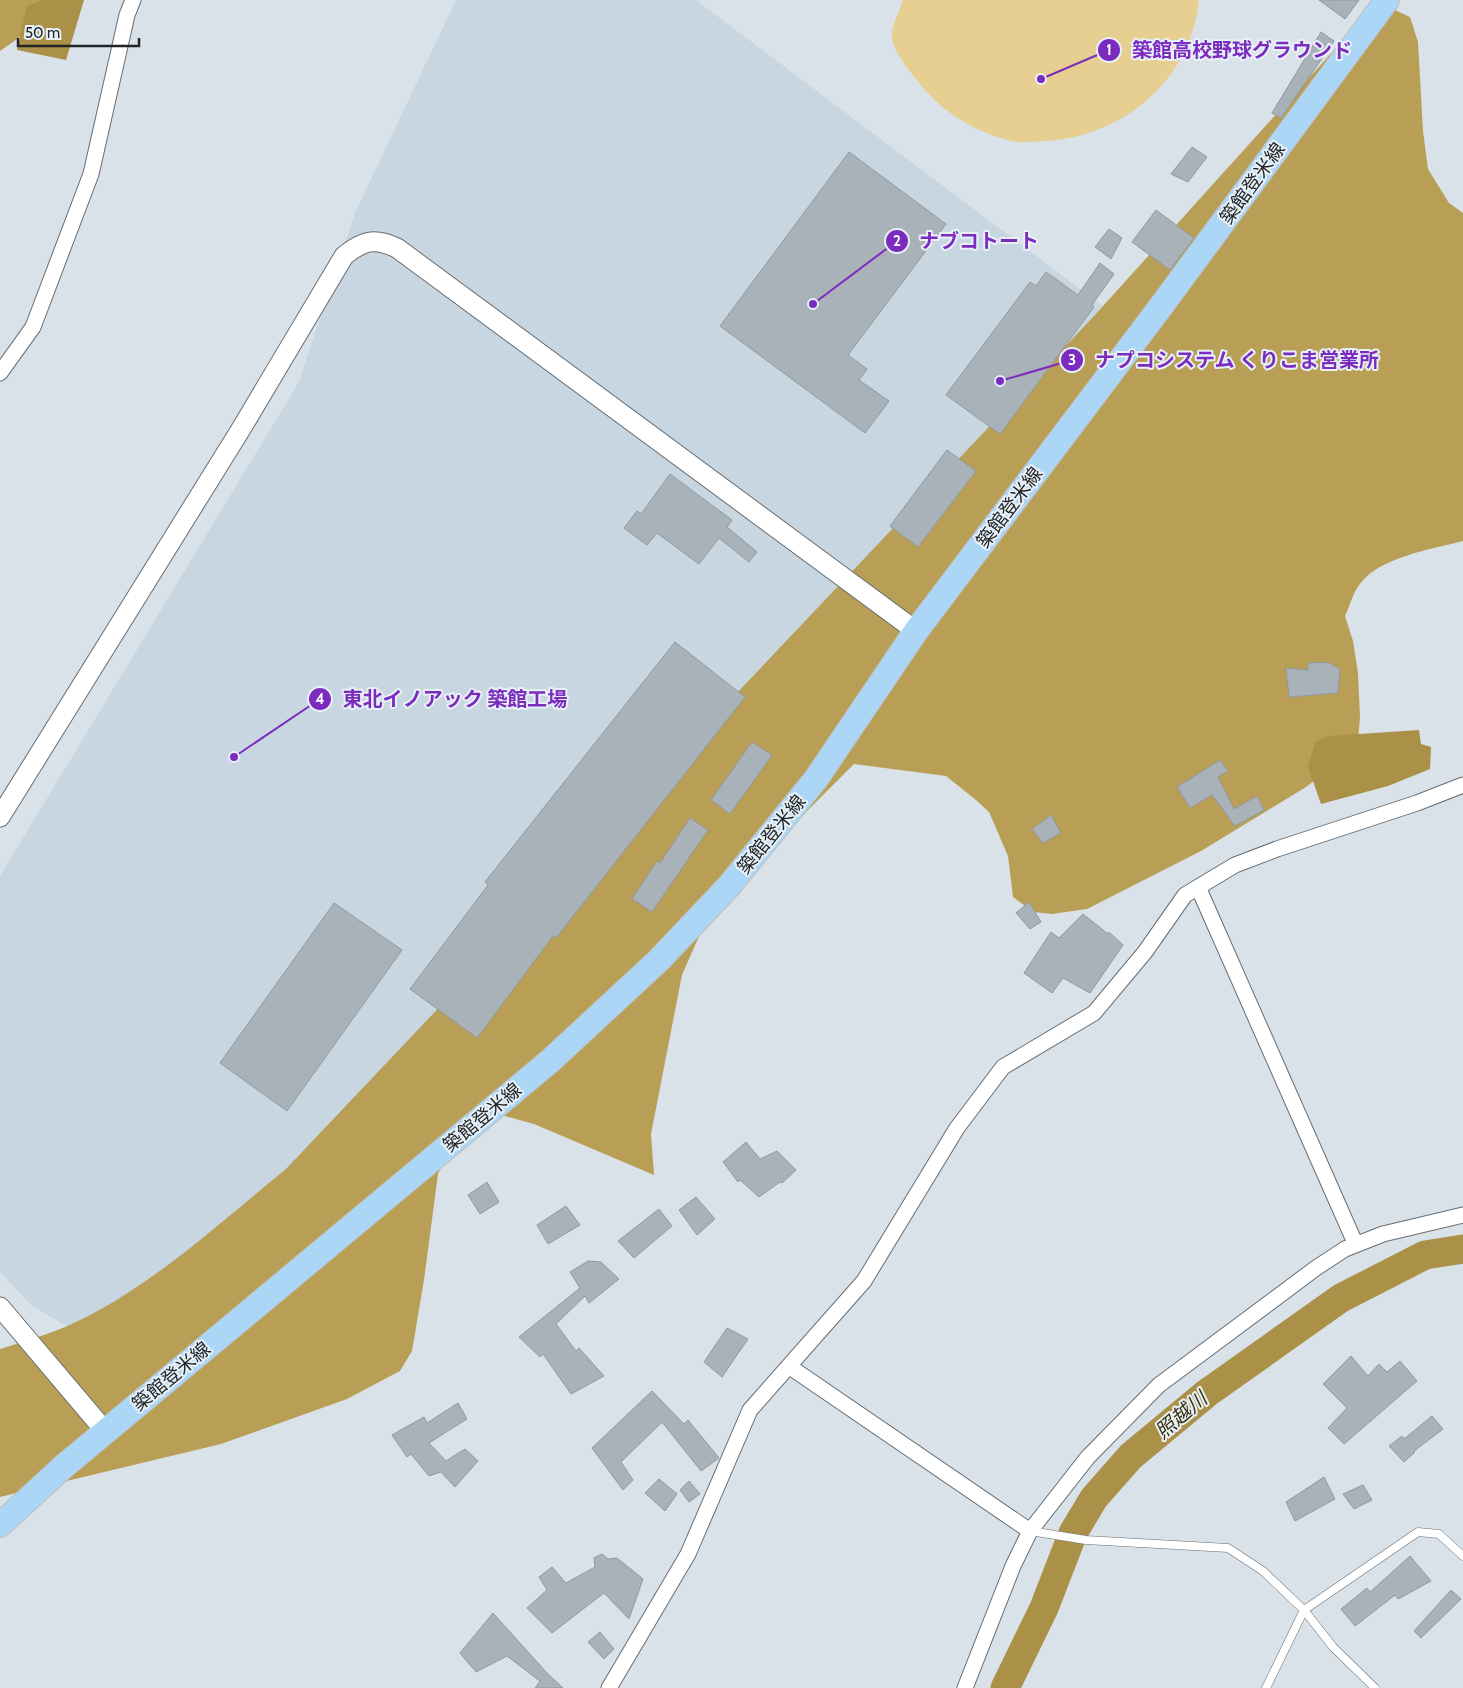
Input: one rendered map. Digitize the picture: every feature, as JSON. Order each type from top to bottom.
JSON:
[{"type":"main road","name":"築館登米線","points":[[0,1526],[105,1431],[550,1061],[659,960],[729,886],[816,779],[916,631],[1159,309],[1386,0]]},
{"type":"street","points":[[0,373],[33,327],[91,174],[126,15],[133,0]]},
{"type":"street","points":[[0,817],[235,438],[344,256],[356,246],[369,242],[382,241],[396,248],[916,631]]},
{"type":"street","points":[[609,1688],[688,1554],[750,1410],[864,1281],[957,1128],[1003,1067],[1094,1013],[1145,952],[1185,895],[1198,887],[1235,865],[1260,855],[1417,804],[1463,785]]},
{"type":"street","points":[[1198,887],[1356,1245]]},
{"type":"street","points":[[965,1688],[1013,1566],[1030,1531],[1088,1458],[1159,1385],[1316,1268],[1345,1249],[1383,1234],[1463,1215]]},
{"type":"street","points":[[0,1307],[105,1431]]},
{"type":"street","points":[[790,1367],[1030,1531]]},
{"type":"lane","points":[[1030,1531],[1086,1540],[1228,1548],[1263,1571],[1304,1610],[1333,1646],[1375,1688]]},
{"type":"lane","points":[[1266,1688],[1304,1610],[1418,1532],[1439,1534],[1463,1556]]},
{"type":"shaded area","points":[[0,0],[53,0],[20,37],[0,51]]},
{"type":"shaded area","points":[[43,0],[84,0],[66,60],[17,50],[27,6]]},
{"type":"shaded area","points":[[456,0],[696,0],[1124,322],[137,1366],[32,1306],[0,1272],[0,876],[299,382],[355,213]]},
{"type":"shaded area","points":[[903,0],[1199,0],[1193,29],[1183,55],[1168,78],[1149,98],[1127,115],[1102,128],[1075,137],[1046,141],[1016,142],[987,133],[960,120],[936,101],[909,70],[895,47],[892,36]]},
{"type":"shaded area","points":[[1391,8],[1410,17],[1418,42],[1423,131],[1428,169],[1449,203],[1463,213],[1463,541],[1407,555],[1380,567],[1369,575],[1355,591],[1345,616],[1353,641],[1358,673],[1360,717],[1358,740],[1340,760],[1306,787],[1201,851],[1087,909],[1052,914],[1033,912],[1013,897],[1008,856],[989,812],[946,776],[854,764],[792,826],[717,895],[682,975],[651,1134],[654,1175],[534,1124],[505,1116],[483,1117],[455,1138],[438,1174],[424,1280],[412,1351],[400,1371],[347,1399],[221,1444],[0,1497],[0,1349],[65,1327],[124,1295],[180,1256],[286,1169],[1094,316],[1335,49],[1369,16]]},
{"type":"shaded area","points":[[1419,730],[1421,744],[1431,747],[1430,769],[1388,786],[1321,804],[1308,767],[1315,742],[1329,736]]},
{"type":"building","points":[[1319,0],[1359,0],[1345,19]]},
{"type":"building","points":[[1321,32],[1334,41],[1281,118],[1272,113]]},
{"type":"building","points":[[1192,147],[1207,157],[1188,182],[1171,174]]},
{"type":"building","points":[[849,152],[946,224],[848,355],[867,369],[859,380],[889,401],[865,433],[720,326]]},
{"type":"building","points":[[1156,210],[1194,238],[1170,270],[1132,242]]},
{"type":"building","points":[[1109,229],[1122,238],[1111,259],[1095,247]]},
{"type":"building","points":[[1100,263],[1114,274],[1092,305],[1094,307],[1000,434],[946,395],[1030,282],[1036,286],[1046,272],[1078,295]]},
{"type":"building","points":[[947,450],[976,471],[918,547],[890,526]]},
{"type":"building","points":[[670,474],[732,520],[727,527],[757,552],[749,562],[719,538],[699,564],[657,533],[647,545],[624,528],[637,511],[641,514]]},
{"type":"building","points":[[675,642],[745,697],[556,938],[553,936],[477,1038],[410,989],[488,885],[485,882]]},
{"type":"building","points":[[1327,662],[1340,669],[1338,693],[1289,697],[1286,668],[1308,670],[1308,663]]},
{"type":"building","points":[[752,742],[772,755],[730,814],[711,800]]},
{"type":"building","points":[[1220,760],[1228,771],[1218,777],[1234,809],[1257,796],[1264,810],[1235,826],[1212,795],[1190,808],[1177,787]]},
{"type":"building","points":[[1051,815],[1061,833],[1043,843],[1032,829]]},
{"type":"building","points":[[690,818],[708,830],[652,912],[632,899],[657,861],[660,863]]},
{"type":"building","points":[[1029,902],[1041,922],[1030,929],[1016,913]]},
{"type":"building","points":[[334,903],[402,950],[287,1111],[220,1063]]},
{"type":"building","points":[[1083,914],[1108,934],[1109,932],[1123,945],[1090,993],[1063,978],[1052,993],[1024,973],[1051,932],[1059,938]]},
{"type":"building","points":[[746,1142],[760,1159],[777,1151],[796,1170],[782,1183],[780,1182],[759,1197],[740,1180],[738,1182],[723,1162]]},
{"type":"building","points":[[487,1182],[499,1202],[480,1214],[468,1195]]},
{"type":"building","points":[[696,1197],[715,1219],[697,1235],[679,1210]]},
{"type":"building","points":[[566,1206],[580,1225],[548,1244],[537,1225]]},
{"type":"building","points":[[659,1209],[672,1226],[634,1258],[618,1241]]},
{"type":"building","points":[[588,1261],[601,1262],[619,1279],[589,1303],[585,1296],[556,1324],[576,1351],[579,1348],[604,1376],[571,1394],[543,1354],[540,1357],[519,1337],[580,1288],[570,1272]]},
{"type":"building","points":[[727,1328],[748,1339],[722,1377],[704,1362]]},
{"type":"building","points":[[1351,1356],[1368,1376],[1379,1364],[1387,1372],[1400,1361],[1417,1381],[1344,1444],[1328,1428],[1347,1408],[1323,1384]]},
{"type":"building","points":[[652,1391],[684,1424],[688,1420],[719,1458],[701,1471],[662,1422],[621,1462],[633,1480],[623,1490],[592,1448]]},
{"type":"building","points":[[458,1403],[467,1419],[429,1443],[446,1461],[465,1449],[478,1461],[455,1487],[441,1472],[429,1476],[411,1454],[407,1457],[392,1435],[424,1417],[427,1423]]},
{"type":"building","points":[[1432,1416],[1443,1429],[1414,1451],[1404,1462],[1389,1446],[1402,1436],[1404,1439]]},
{"type":"building","points":[[1324,1477],[1335,1499],[1295,1521],[1286,1502]]},
{"type":"building","points":[[659,1479],[677,1494],[665,1511],[645,1493]]},
{"type":"building","points":[[689,1481],[700,1494],[689,1502],[680,1490]]},
{"type":"building","points":[[1363,1485],[1372,1500],[1354,1509],[1343,1494]]},
{"type":"building","points":[[602,1554],[608,1559],[617,1558],[643,1579],[629,1619],[604,1593],[552,1633],[527,1608],[547,1590],[539,1577],[552,1567],[566,1583],[595,1567],[594,1558]]},
{"type":"building","points":[[1410,1556],[1431,1581],[1398,1599],[1395,1595],[1355,1626],[1341,1609],[1367,1588],[1370,1592]]},
{"type":"building","points":[[1451,1590],[1461,1599],[1421,1638],[1414,1631]]},
{"type":"building","points":[[493,1613],[563,1688],[535,1688],[540,1681],[507,1656],[476,1672],[460,1653]]},
{"type":"building","points":[[600,1632],[614,1649],[604,1659],[588,1642]]},
{"type":"waterway","name":"照越川","points":[[1005,1688],[1044,1608],[1073,1533],[1094,1498],[1131,1456],[1207,1393],[1341,1298],[1425,1255],[1463,1249]]},
{"type":"place","name":"築館高校野球グラウンド","points":[[1041,79]]},
{"type":"place","name":"ナブコトート","points":[[813,304]]},
{"type":"place","name":"ナプコシステム くりこま営業所","points":[[1000,381]]},
{"type":"place","name":"東北イノアック 築館工場","points":[[234,757]]}]
